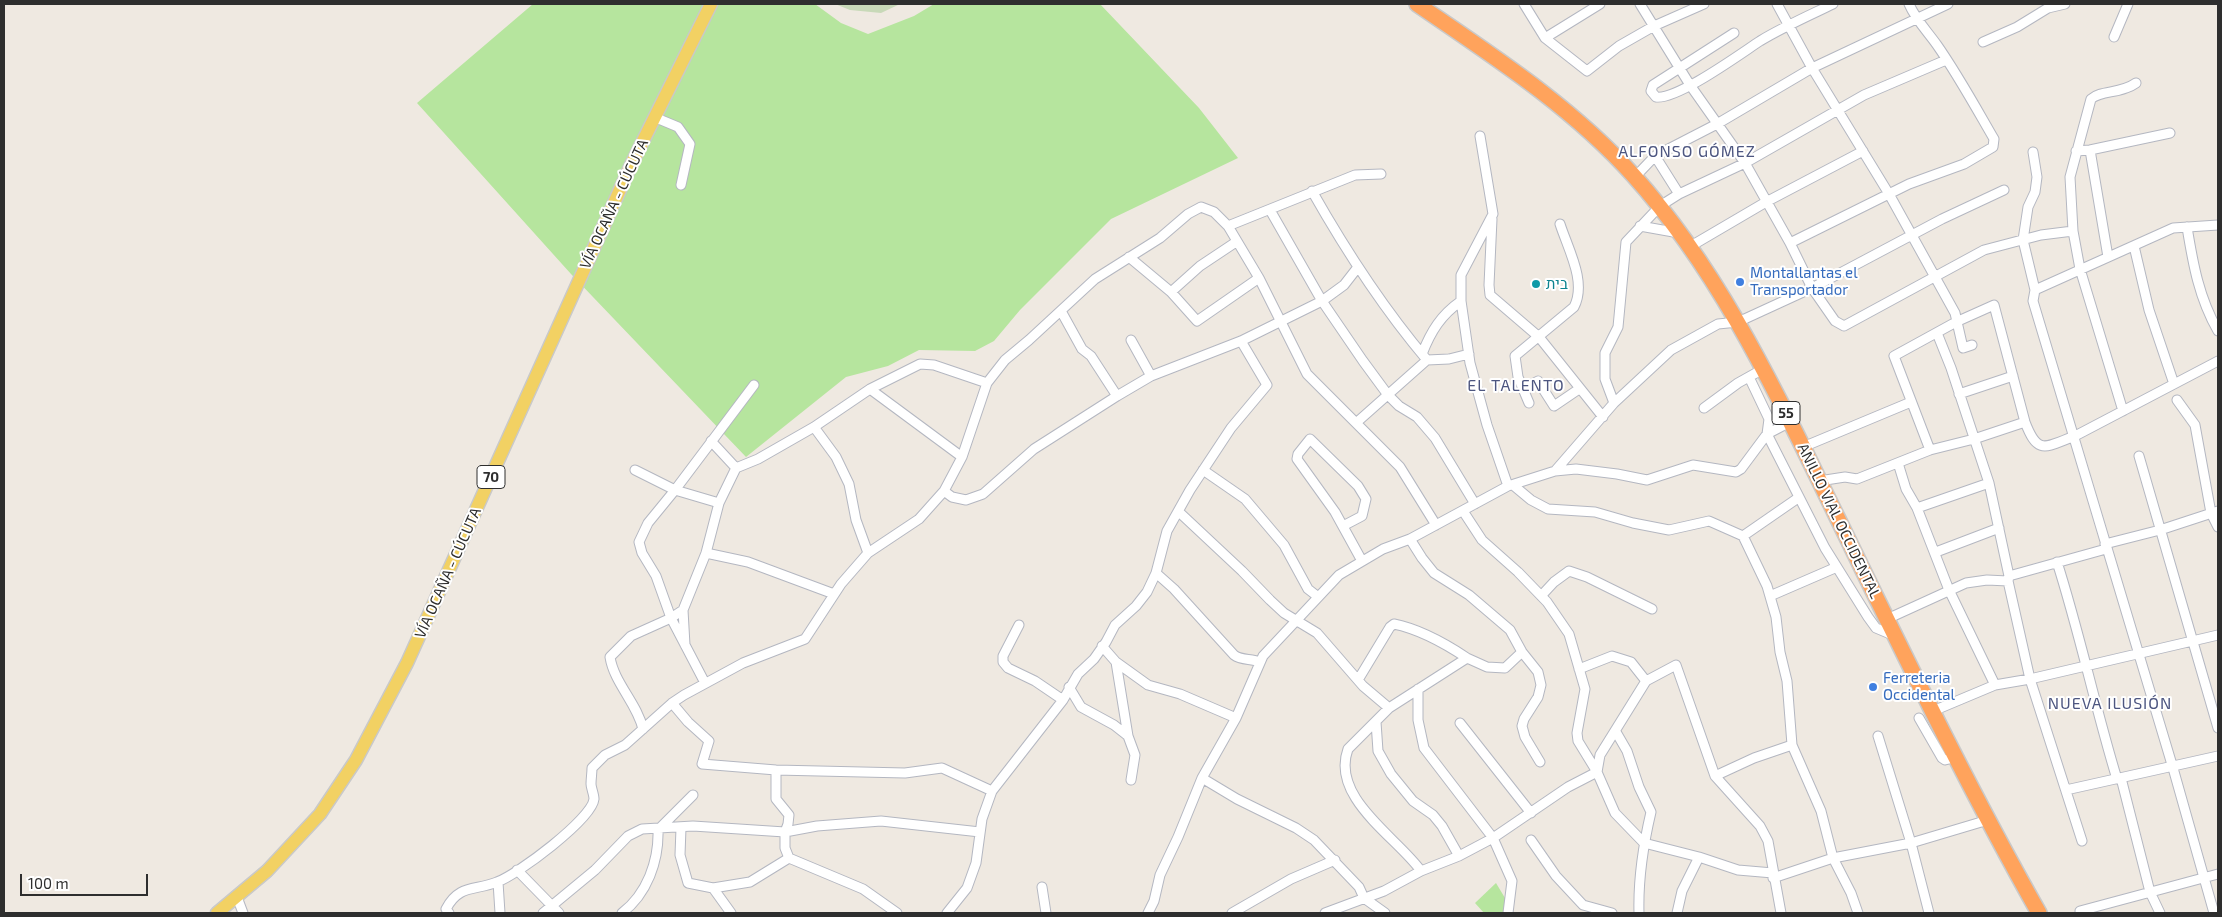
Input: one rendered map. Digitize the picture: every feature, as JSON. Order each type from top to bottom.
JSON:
[{"type":"highway","name":"ANILLO VIAL OCCIDENTAL","points":[[1418,4],[1541,89],[1609,149],[1660,206],[1691,246],[1738,322],[1763,369],[1988,820],[2038,913]]},
{"type":"main road","name":"VÍA OCAÑA - CÚCUTA","points":[[217,913],[267,871],[320,814],[356,760],[407,663],[654,117],[711,4]]},
{"type":"street","points":[[1524,4],[1545,38],[1586,72],[1619,46],[1654,26],[1704,4]]},
{"type":"street","points":[[1545,38],[1600,4]]},
{"type":"street","points":[[1640,4],[1690,85],[1746,163],[1790,243],[1812,288],[1835,320],[1844,326],[1984,250],[2023,240],[2073,231]]},
{"type":"street","points":[[1777,4],[1812,68],[1840,110],[1889,194],[1955,314],[1963,348],[1972,345]]},
{"type":"street","points":[[1734,33],[1653,85],[1651,91],[1656,97],[1662,98],[1690,85],[1789,25],[1833,4]]},
{"type":"street","points":[[1790,243],[1909,184],[1964,164],[1993,147],[1994,139],[1938,46],[1916,18],[1909,4]]},
{"type":"street","points":[[1635,177],[1655,156],[1717,124],[1812,68],[1948,4]]},
{"type":"street","points":[[1983,42],[2017,27],[2048,6],[2065,4]]},
{"type":"street","points":[[2114,37],[2128,4]]},
{"type":"street","points":[[1614,403],[1604,379],[1605,353],[1618,327],[1626,242],[1640,226],[1660,206],[1678,194],[1746,163],[1864,95],[1946,60]]},
{"type":"street","points":[[2123,411],[2080,269],[2073,231],[2070,177],[2091,98],[2096,94],[2122,91],[2136,83]]},
{"type":"street","points":[[654,117],[678,127],[690,144],[680,185]]},
{"type":"street","points":[[2076,151],[2090,150],[2170,133]]},
{"type":"street","points":[[1480,136],[1493,214],[1488,285],[1490,294],[1539,337],[1603,417]]},
{"type":"street","points":[[2090,150],[2108,258]]},
{"type":"street","points":[[1691,246],[1766,202],[1863,152]]},
{"type":"street","points":[[2033,152],[2037,177],[2035,192],[2028,207],[2023,240],[2035,290],[2033,301],[2075,436],[2105,547],[2173,768],[2214,913]]},
{"type":"street","points":[[1655,156],[1678,194]]},
{"type":"street","points":[[1228,226],[1354,175],[1381,174]]},
{"type":"street","points":[[1555,471],[1614,403],[1671,350],[1718,324],[1738,322],[1812,288],[2004,190]]},
{"type":"street","points":[[1312,191],[1358,267],[1398,325],[1425,357],[1449,359],[1469,354]]},
{"type":"street","points":[[450,913],[446,909],[450,901],[460,891],[498,882],[545,851],[590,811],[594,798],[591,784],[592,768],[605,755],[625,745],[672,703],[743,663],[805,639],[834,594],[868,553],[919,519],[944,491],[962,457],[987,382],[1004,360],[1096,279],[1160,238],[1188,214],[1201,207],[1214,212],[1228,226],[1259,278],[1307,374],[1400,467],[1436,525]]},
{"type":"street","points":[[1270,210],[1322,301],[1388,395],[1399,406],[1417,417],[1434,438],[1475,504]]},
{"type":"street","points":[[1493,214],[1461,275],[1461,301],[1469,354],[1487,425],[1511,486],[1548,509],[1595,512],[1633,523],[1669,530],[1709,521],[1743,536],[1770,596],[1776,617],[1780,652],[1787,681],[1792,745],[1821,811],[1833,858],[1851,893],[1858,913]]},
{"type":"street","points":[[1529,404],[1518,377],[1515,356],[1574,307],[1579,297],[1580,282],[1560,224]]},
{"type":"street","points":[[2035,290],[2173,228],[2218,225]]},
{"type":"street","points":[[1640,226],[1682,234]]},
{"type":"street","points":[[2187,227],[2200,292],[2208,314],[2218,331]]},
{"type":"street","points":[[1170,292],[1200,266],[1236,242]]},
{"type":"street","points":[[2134,246],[2149,310],[2174,384]]},
{"type":"street","points":[[1129,257],[1170,292],[1196,321],[1259,278]]},
{"type":"street","points":[[944,491],[952,497],[966,500],[983,494],[1034,449],[1117,396],[1151,376],[1241,341],[1322,301],[1344,285],[1358,267]]},
{"type":"street","points":[[1356,423],[1388,395],[1425,357],[1433,328],[1447,311],[1461,301]]},
{"type":"street","points":[[1930,450],[1894,356],[1956,322],[1994,305],[2025,422],[2032,440],[2040,446],[2050,445],[2075,436],[2218,361]]},
{"type":"street","points":[[1061,311],[1082,349],[1091,356],[1117,396]]},
{"type":"street","points":[[1937,334],[1990,484],[2030,679],[2082,841]]},
{"type":"street","points":[[1130,340],[1151,376]]},
{"type":"street","points":[[947,913],[968,888],[976,863],[980,832],[992,791],[1063,700],[1069,687],[1102,646],[1115,625],[1136,606],[1147,592],[1156,572],[1168,532],[1190,490],[1231,428],[1266,385],[1241,341]]},
{"type":"street","points":[[686,645],[683,610],[706,553],[719,503],[736,468],[758,459],[814,427],[870,389],[920,364],[934,365],[987,382]]},
{"type":"street","points":[[1704,408],[1763,369]]},
{"type":"street","points":[[1959,394],[2013,376]]},
{"type":"street","points":[[1148,913],[1154,901],[1160,875],[1178,838],[1202,778],[1236,718],[1263,656],[1339,575],[1382,549],[1410,539],[1511,486],[1555,471],[1576,469],[1647,480],[1693,465],[1736,472],[1741,469],[1767,434],[1770,419],[1749,377]]},
{"type":"street","points":[[1523,389],[1538,381],[1554,406],[1579,388]]},
{"type":"street","points":[[705,683],[671,618],[656,576],[642,553],[639,542],[648,523],[754,384]]},
{"type":"street","points":[[870,389],[962,457]]},
{"type":"street","points":[[2177,400],[2195,426],[2218,527]]},
{"type":"street","points":[[1803,448],[1912,402]]},
{"type":"street","points":[[1767,434],[1790,422]]},
{"type":"street","points":[[1819,480],[1857,479],[1930,450],[1974,439],[2025,422]]},
{"type":"street","points":[[814,427],[836,457],[850,484],[856,520],[868,553]]},
{"type":"street","points":[[1767,434],[1798,498],[1837,567],[1876,628],[1895,636]]},
{"type":"street","points":[[1343,526],[1362,516],[1366,499],[1358,486],[1310,439],[1298,454],[1297,460],[1343,526],[1362,561]]},
{"type":"street","points":[[711,441],[736,468]]},
{"type":"street","points":[[2139,456],[2218,728]]},
{"type":"street","points":[[1898,463],[1906,489],[1918,508],[1936,552],[1948,590],[1995,685]]},
{"type":"street","points":[[635,470],[675,490],[719,503]]},
{"type":"street","points":[[1203,470],[1245,499],[1284,546],[1308,588],[1318,596]]},
{"type":"street","points":[[1918,508],[1990,484]]},
{"type":"street","points":[[1743,536],[1798,498]]},
{"type":"street","points":[[1463,511],[1482,540],[1541,596],[1569,634],[1585,689],[1577,733],[1578,741],[1597,772],[1615,813],[1644,843],[1699,857],[1738,870],[1773,876],[1833,858],[1911,843],[1988,820]]},
{"type":"street","points":[[1179,512],[1270,600],[1317,633],[1358,680],[1389,708]]},
{"type":"street","points":[[1887,619],[1966,583],[2009,578],[2215,512]]},
{"type":"street","points":[[1936,552],[1999,528]]},
{"type":"street","points":[[1410,539],[1434,573],[1488,609],[1510,630],[1522,652],[1538,672],[1541,686],[1538,697],[1524,719],[1522,726],[1525,737],[1540,762]]},
{"type":"street","points":[[706,553],[748,562],[834,594]]},
{"type":"street","points":[[2057,562],[2150,892],[2160,913]]},
{"type":"street","points":[[1770,596],[1837,567]]},
{"type":"street","points":[[1541,596],[1554,582],[1569,571],[1587,577],[1652,609]]},
{"type":"street","points":[[1156,572],[1234,655],[1239,658],[1250,658],[1260,662]]},
{"type":"street","points":[[643,729],[640,718],[612,668],[610,658],[631,636],[671,618],[683,610]]},
{"type":"street","points":[[1358,680],[1390,627],[1394,624],[1404,626],[1454,649],[1467,658],[1487,667],[1505,668],[1522,652]]},
{"type":"street","points":[[1019,625],[1003,662],[1008,668],[1035,681],[1063,700]]},
{"type":"street","points":[[1933,711],[1995,685],[2030,679],[2218,635]]},
{"type":"street","points":[[1102,646],[1116,662],[1148,685],[1180,694],[1236,718]]},
{"type":"street","points":[[1579,669],[1612,656],[1631,662],[1646,681]]},
{"type":"street","points":[[1421,871],[1412,858],[1380,830],[1361,806],[1348,776],[1345,758],[1348,749],[1389,708],[1467,658]]},
{"type":"street","points":[[1116,662],[1128,736],[1135,755],[1131,780]]},
{"type":"street","points":[[1597,772],[1600,755],[1646,681],[1676,665],[1715,776],[1721,785],[1760,826],[1768,841],[1781,913]]},
{"type":"street","points":[[1069,687],[1081,707],[1114,725],[1128,736]]},
{"type":"street","points":[[1418,689],[1418,720],[1424,748],[1493,838],[1512,881],[1508,913]]},
{"type":"street","points":[[672,703],[688,722],[709,741],[702,764],[776,770],[905,773],[942,768],[992,791]]},
{"type":"street","points":[[1919,718],[1942,758],[1945,760],[1957,757]]},
{"type":"street","points":[[1376,722],[1378,751],[1391,774],[1413,801],[1433,816],[1442,826],[1459,856]]},
{"type":"street","points":[[1460,723],[1531,813]]},
{"type":"street","points":[[1616,732],[1627,751],[1638,787],[1651,812],[1638,884],[1639,913]]},
{"type":"street","points":[[1878,736],[1911,843],[1929,913]]},
{"type":"street","points":[[1715,776],[1754,758],[1792,745]]},
{"type":"street","points":[[2066,790],[2173,768],[2218,756]]},
{"type":"street","points":[[776,770],[776,799],[789,815],[785,832],[785,848],[789,858],[863,889],[897,913]]},
{"type":"street","points":[[1325,913],[1384,891],[1421,871],[1459,856],[1493,838],[1568,787],[1597,772]]},
{"type":"street","points":[[1202,778],[1237,799],[1296,828],[1314,840],[1359,887],[1364,898],[1385,913]]},
{"type":"street","points":[[622,913],[638,898],[645,886],[654,864],[658,830],[693,795]]},
{"type":"street","points":[[543,913],[595,870],[628,836],[642,829],[658,830],[693,826],[785,832],[817,826],[882,822],[980,832]]},
{"type":"street","points":[[682,828],[680,855],[688,883],[713,888],[750,882],[789,858]]},
{"type":"street","points":[[1531,840],[1556,876],[1583,905],[1612,913]]},
{"type":"street","points":[[1677,913],[1682,891],[1699,857]]},
{"type":"street","points":[[1232,913],[1291,879],[1335,860]]},
{"type":"street","points":[[517,870],[559,913]]},
{"type":"street","points":[[2080,911],[2218,874]]},
{"type":"street","points":[[498,882],[500,913]]},
{"type":"street","points":[[713,888],[730,913]]},
{"type":"street","points":[[1042,888],[1046,913]]},
{"type":"street","points":[[237,897],[243,913]]},
{"type":"green space","points":[[533,4],[815,4],[841,23],[868,34],[914,16],[934,4],[1100,4],[1199,108],[1238,158],[1111,219],[1020,310],[994,341],[975,351],[919,350],[888,366],[846,377],[746,457],[571,274],[417,103]]},
{"type":"green space","points":[[835,4],[900,4],[881,13],[850,10]]},
{"type":"green space","points":[[1496,883],[1508,903],[1507,913],[1484,913],[1475,903]]},
{"type":"place","name":"Montallantas el Transportador","points":[[1740,282]]},
{"type":"place","name":"בית","points":[[1536,284]]},
{"type":"place","name":"Ferreteria Occidental","points":[[1873,687]]},
{"type":"district","name":"ALFONSO GÓMEZ","points":[[1687,152]]},
{"type":"district","name":"EL TALENTO","points":[[1516,386]]},
{"type":"district","name":"NUEVA ILUSIÓN","points":[[2110,704]]}]
